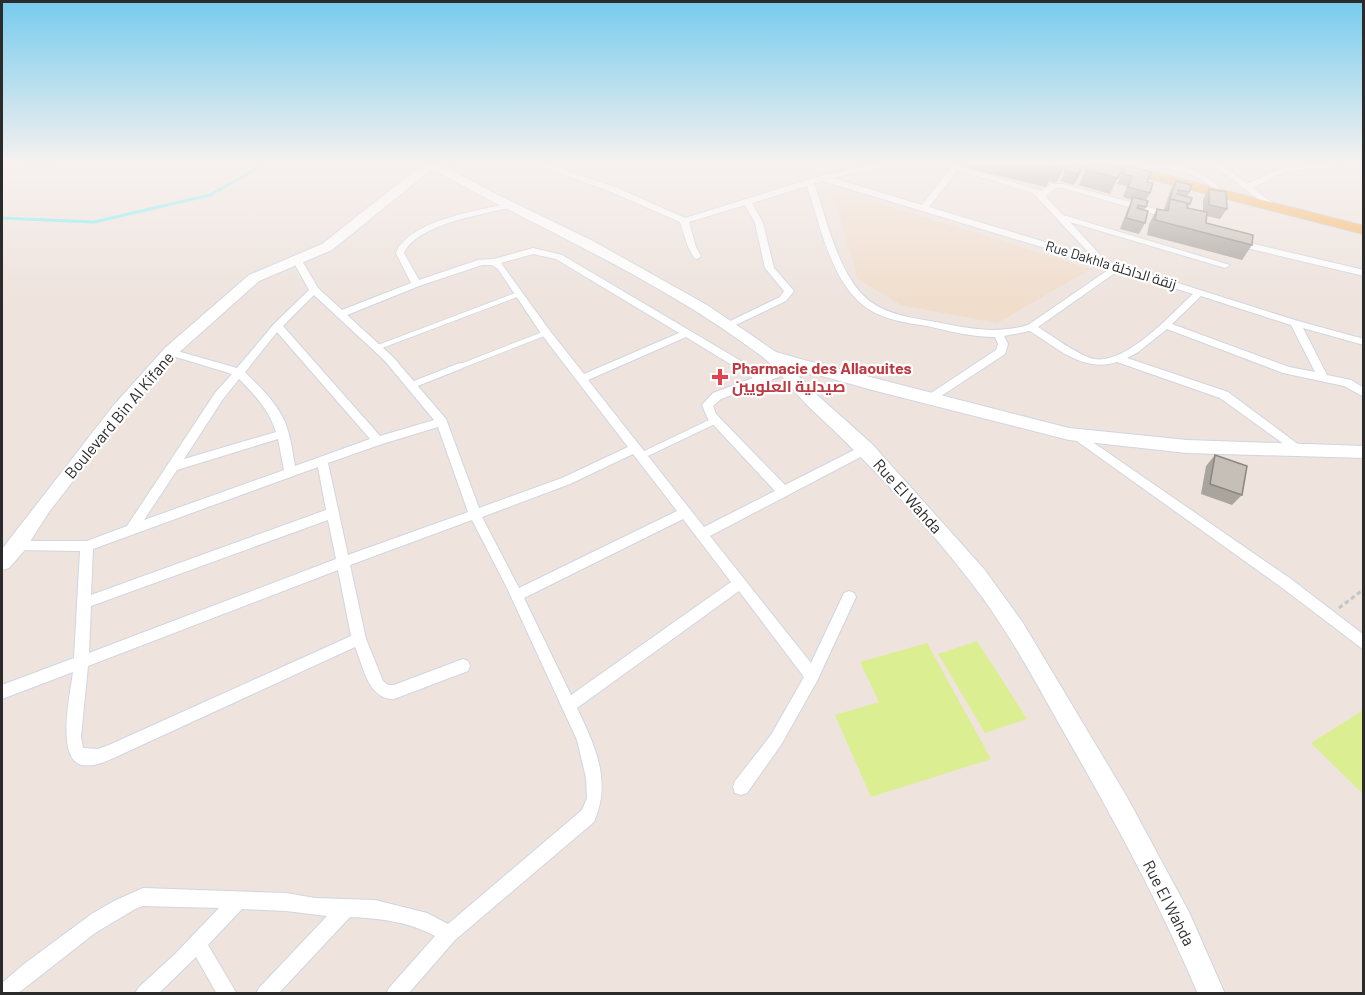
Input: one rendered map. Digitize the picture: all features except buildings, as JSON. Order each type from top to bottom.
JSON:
[{"type":"main road","points":[[1284,210],[1364,230]]},
{"type":"street","name":"Boulevard Bin Al Kifane","points":[[2,562],[119,410],[170,352],[254,278],[327,247],[373,210]]},
{"type":"street","points":[[416,284],[400,253],[406,240],[432,227],[491,210]]},
{"type":"street","name":"Rue El Wahda","points":[[521,210],[588,244],[702,308],[769,354],[810,398],[866,448],[977,575],[1016,629],[1119,805],[1180,921],[1212,993]]},
{"type":"street","points":[[660,210],[684,221],[719,210]]},
{"type":"street","points":[[727,326],[783,299],[789,291],[770,268],[759,223],[752,210]]},
{"type":"street","points":[[820,210],[843,272],[863,302],[883,312],[969,332],[1017,333],[1031,327],[1118,267]]},
{"type":"street","name":"Rue Dakhla زنقة الداخلة","points":[[929,210],[1364,342]]},
{"type":"street","points":[[1055,210],[1102,262]]},
{"type":"street","points":[[1150,210],[1184,220]]},
{"type":"street","points":[[1060,216],[1225,265]]},
{"type":"street","points":[[684,221],[697,256]]},
{"type":"street","points":[[1228,240],[1364,273]]},
{"type":"street","points":[[339,315],[416,284],[481,262],[494,262],[533,251],[549,253],[763,379]]},
{"type":"street","points":[[298,261],[314,290],[412,385],[442,422],[475,514],[568,706],[591,760],[596,790],[595,802],[588,816],[449,934],[395,993]]},
{"type":"street","points":[[494,262],[501,267],[546,333],[812,676]]},
{"type":"street","points":[[132,529],[219,396],[277,326],[314,290]]},
{"type":"street","points":[[1031,327],[1090,362],[1111,363],[1164,325],[1199,293]]},
{"type":"street","points":[[1295,323],[1322,376]]},
{"type":"street","points":[[1164,325],[1287,370],[1347,382],[1364,393]]},
{"type":"street","points":[[277,326],[378,441]]},
{"type":"street","points":[[582,379],[687,333]]},
{"type":"street","points":[[929,400],[1001,352],[1003,347],[998,334]]},
{"type":"street","points":[[170,352],[239,372],[261,394],[277,417],[290,472]]},
{"type":"street","points":[[769,354],[818,370],[929,400],[1078,436],[1148,444],[1364,452]]},
{"type":"street","points":[[1119,359],[1224,395],[1299,451]]},
{"type":"street","points":[[784,492],[707,408],[709,401],[785,370]]},
{"type":"street","points":[[17,545],[87,546],[378,441],[442,422]]},
{"type":"street","points":[[173,468],[282,434]]},
{"type":"street","points":[[1078,436],[1286,583],[1364,644]]},
{"type":"street","points":[[702,534],[866,448]]},
{"type":"street","points":[[2,692],[638,452]]},
{"type":"street","points":[[322,461],[359,639],[378,686],[385,692],[394,692],[463,666]]},
{"type":"street","points":[[516,597],[685,512]]},
{"type":"street","points":[[84,603],[333,513]]},
{"type":"street","points":[[87,546],[81,664],[73,737],[77,752],[88,758],[113,751],[359,639]]},
{"type":"street","points":[[568,706],[740,583]]},
{"type":"street","points":[[741,787],[776,740],[812,676],[849,597]]},
{"type":"street","points":[[4,993],[17,980],[99,918],[122,904],[143,897],[286,902],[315,907],[375,909],[427,922],[449,934]]},
{"type":"street","points":[[144,993],[238,901]]},
{"type":"street","points":[[265,993],[346,908]]},
{"type":"street","points":[[197,943],[228,993]]},
{"type":"lane","points":[[376,348],[519,294]]},
{"type":"lane","points":[[412,385],[546,333]]},
{"type":"lane","points":[[638,452],[716,420]]},
{"type":"path","points":[[1329,616],[1364,589]]},
{"type":"shaded area","points":[[838,210],[903,210],[1091,269],[997,323],[901,305],[858,279]]},
{"type":"green space","points":[[977,641],[1027,719],[985,733],[938,654]]},
{"type":"green space","points":[[927,643],[991,759],[871,797],[835,715],[879,702],[860,662]]},
{"type":"green space","points":[[1363,710],[1363,794],[1311,743]]},
{"type":"waterway","points":[[2,218],[94,222],[144,210]]},
{"type":"place","name":"Pharmacie des Allaouites صيدلية العلويين","points":[[720,377]]}]
